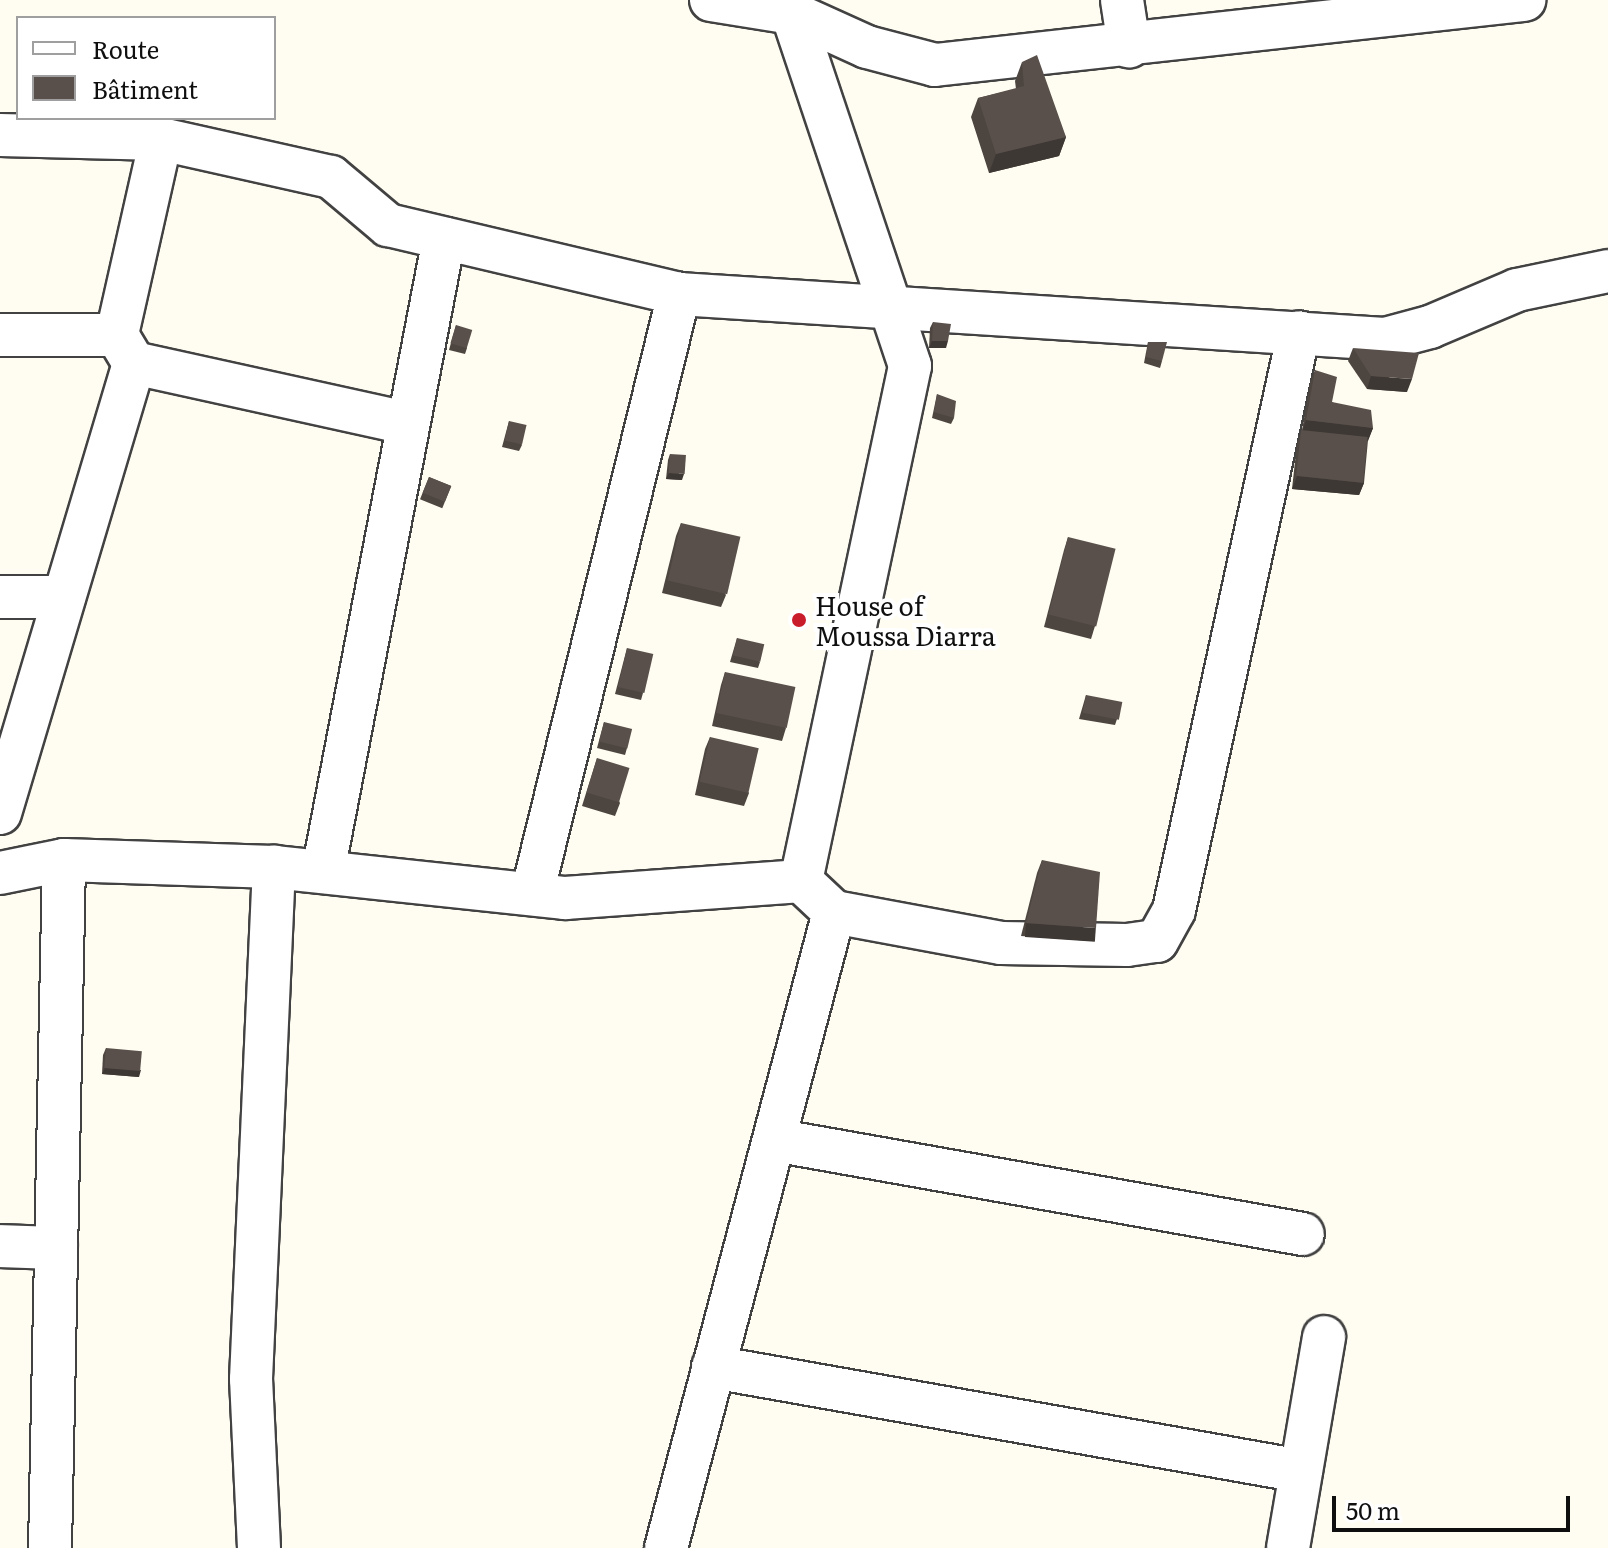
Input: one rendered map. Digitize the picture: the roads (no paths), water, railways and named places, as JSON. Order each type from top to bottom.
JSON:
[{"type":"street","points":[[711,0],[785,7],[867,47],[935,65],[1524,0]]},
{"type":"street","points":[[1122,0],[1129,46]]},
{"type":"street","points":[[785,7],[910,366],[801,881]]},
{"type":"street","points":[[0,135],[161,139],[331,177],[388,225],[679,294],[1385,339],[1430,327],[1517,290],[1608,271]]},
{"type":"street","points":[[0,813],[64,597],[125,349],[161,139]]},
{"type":"street","points":[[323,872],[444,238]]},
{"type":"street","points":[[532,894],[679,294]]},
{"type":"street","points":[[0,873],[64,860],[274,867],[565,898],[801,881],[834,912],[1001,943],[1127,945],[1157,941],[1174,910],[1299,332]]},
{"type":"street","points":[[0,335],[125,349],[408,423]]},
{"type":"street","points":[[0,597],[64,597]]},
{"type":"street","points":[[50,1548],[64,860]]},
{"type":"street","points":[[259,1548],[251,1379],[274,867]]},
{"type":"street","points":[[666,1548],[834,912]]},
{"type":"street","points":[[774,1140],[1303,1234]]},
{"type":"street","points":[[0,1246],[56,1248]]},
{"type":"street","points":[[1288,1548],[1324,1337]]},
{"type":"street","points":[[713,1367],[1301,1471]]},
{"type":"place","name":"House of Moussa Diarra","points":[[799,620]]}]
